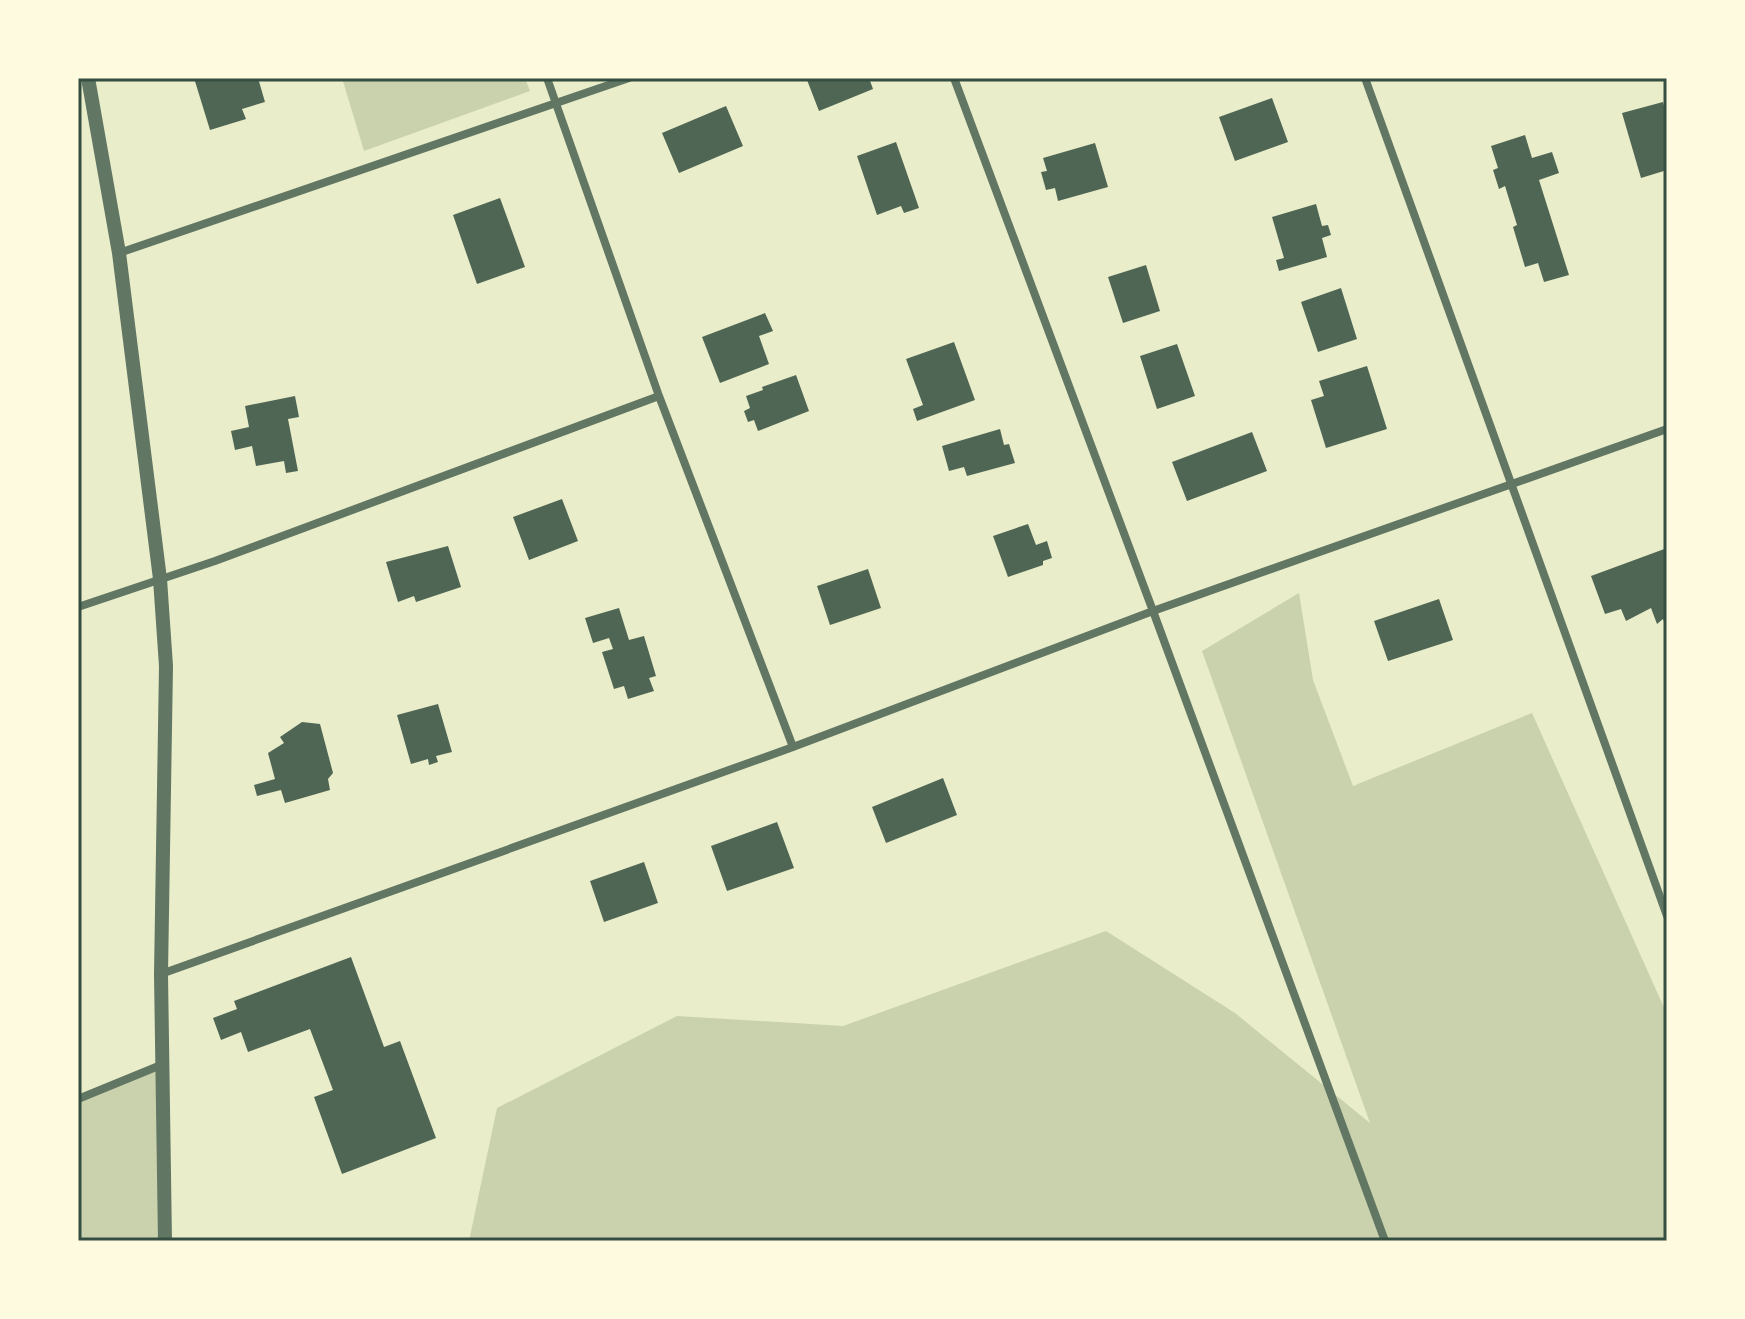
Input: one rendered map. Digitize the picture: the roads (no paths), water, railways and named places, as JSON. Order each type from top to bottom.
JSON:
[{"type":"street","points":[[88,78],[119,253],[160,579],[166,666],[161,974],[165,1241]]},
{"type":"street","points":[[547,78],[659,396],[793,747]]},
{"type":"street","points":[[119,253],[629,78]]},
{"type":"street","points":[[954,78],[1385,1241]]},
{"type":"street","points":[[1365,78],[1667,916]]},
{"type":"street","points":[[78,607],[215,561],[659,396]]},
{"type":"street","points":[[161,974],[793,747],[1153,611],[1667,429]]},
{"type":"street","points":[[78,1099],[161,1065]]}]
